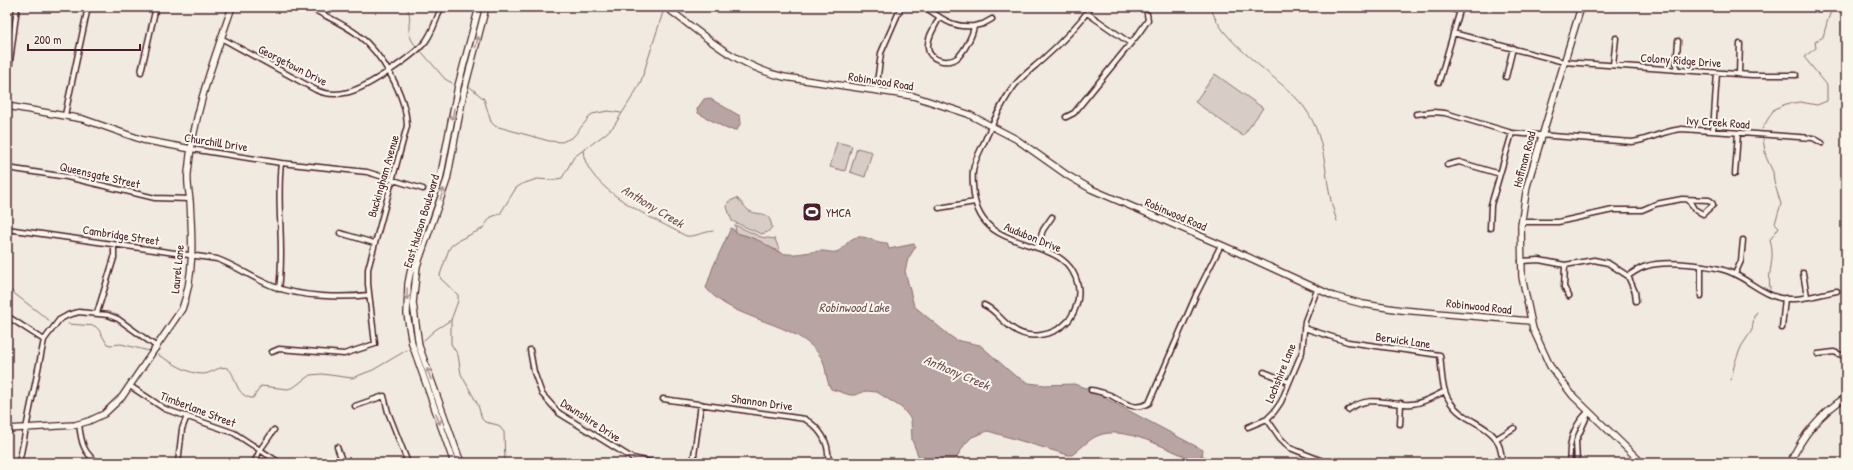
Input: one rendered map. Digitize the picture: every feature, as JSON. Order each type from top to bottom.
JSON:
[{"type":"main road","name":"Laurel Lane","points":[[7,430],[79,424],[95,418],[111,409],[130,386],[182,309],[188,289],[191,255],[188,175],[191,149],[200,100],[232,7]]},
{"type":"main road","name":"East Hudson Boulevard","points":[[454,463],[412,344],[407,314],[408,284],[414,253],[440,179],[458,86],[479,7]]},
{"type":"main road","name":"East Hudson Boulevard","points":[[461,463],[419,346],[413,303],[417,266],[447,180],[464,91],[486,7]]},
{"type":"main road","name":"Robinwood Road","points":[[666,7],[730,54],[768,73],[795,79],[876,90],[929,100],[992,125],[1016,139],[1091,189],[1221,245],[1317,290],[1363,304],[1390,308],[1530,321]]},
{"type":"main road","name":"Hoffman Road","points":[[1530,321],[1525,296],[1521,261],[1522,222],[1528,180],[1581,7]]},
{"type":"main road","name":"Churchill Drive","points":[[7,106],[84,119],[143,140],[191,149]]},
{"type":"main road","points":[[1530,321],[1539,347],[1550,366],[1567,389],[1588,412],[1642,463]]},
{"type":"main road","points":[[1790,463],[1815,424],[1829,410],[1846,397]]},
{"type":"street","points":[[7,85],[17,7]]},
{"type":"street","points":[[65,115],[88,7]]},
{"type":"street","points":[[141,72],[156,7]]},
{"type":"street","name":"Buckingham Avenue","points":[[272,352],[279,349],[344,354],[375,344],[369,295],[368,268],[405,137],[407,118],[404,101],[399,89],[370,47],[362,38],[309,7]]},
{"type":"street","name":"Georgetown Drive","points":[[221,38],[316,90],[328,94],[351,92],[387,71],[415,52],[425,42],[434,27],[441,7]]},
{"type":"street","points":[[876,90],[881,53],[901,7]]},
{"type":"street","points":[[924,7],[939,18],[951,24],[964,27],[983,24],[992,19]]},
{"type":"street","name":"Audubon Drive","points":[[984,305],[992,309],[1012,328],[1025,334],[1045,334],[1054,331],[1067,322],[1074,311],[1078,298],[1076,278],[1069,266],[1062,259],[994,231],[982,218],[975,202],[973,172],[992,125],[1015,85],[1056,47],[1091,7]]},
{"type":"street","points":[[1439,82],[1460,9],[1445,7]]},
{"type":"street","points":[[1087,13],[1130,43]]},
{"type":"street","points":[[1066,118],[1074,113],[1148,20],[1147,14]]},
{"type":"street","points":[[939,18],[931,34],[928,47],[930,54],[936,59],[945,62],[956,58],[970,39],[974,26]]},
{"type":"street","name":"Colony Ridge Drive","points":[[1453,34],[1564,62],[1717,73],[1796,74]]},
{"type":"street","points":[[1613,65],[1616,38]]},
{"type":"street","points":[[1676,70],[1678,41]]},
{"type":"street","points":[[1738,74],[1740,44]]},
{"type":"street","points":[[1506,77],[1513,48]]},
{"type":"street","points":[[1713,130],[1717,73]]},
{"type":"street","name":"Ivy Creek Road","points":[[1416,114],[1433,112],[1445,113],[1512,133],[1541,136],[1632,142],[1642,141],[1674,130],[1713,130],[1812,138],[1822,143]]},
{"type":"street","points":[[1490,228],[1492,205],[1512,133]]},
{"type":"street","points":[[1735,174],[1738,133]]},
{"type":"street","name":"Churchill Drive","points":[[191,149],[281,163],[352,170],[393,179],[423,189]]},
{"type":"street","points":[[1448,165],[1459,162],[1500,174]]},
{"type":"street","points":[[279,289],[282,256],[279,188],[281,163]]},
{"type":"street","name":"Queensgate Street","points":[[7,168],[67,177],[141,196],[165,199],[190,199]]},
{"type":"street","points":[[1522,222],[1558,222],[1614,210],[1639,211],[1656,204],[1682,199],[1708,200],[1712,202],[1713,205],[1706,213],[1699,213],[1689,200]]},
{"type":"street","points":[[939,208],[975,202]]},
{"type":"street","points":[[1037,248],[1043,230],[1052,217]]},
{"type":"street","name":"Cambridge Street","points":[[7,230],[217,259],[235,265],[267,284],[279,289],[341,297],[369,295]]},
{"type":"street","points":[[340,233],[374,243]]},
{"type":"street","points":[[1735,274],[1741,261],[1743,240]]},
{"type":"street","points":[[97,313],[114,258],[114,244]]},
{"type":"street","points":[[1091,390],[1108,395],[1133,407],[1140,407],[1149,403],[1167,365],[1196,295],[1221,245]]},
{"type":"street","points":[[1521,261],[1539,260],[1565,265],[1600,261],[1617,267],[1628,276],[1636,292],[1636,301]]},
{"type":"street","points":[[1565,265],[1564,287],[1569,296]]},
{"type":"street","points":[[1628,276],[1636,270],[1650,265],[1701,266],[1713,267],[1735,274],[1765,293],[1785,298],[1837,291]]},
{"type":"street","points":[[1701,266],[1701,296]]},
{"type":"street","points":[[1803,273],[1807,296]]},
{"type":"street","name":"Lochshire Lane","points":[[1248,427],[1266,419],[1277,409],[1303,349],[1304,328],[1307,314],[1317,290]]},
{"type":"street","points":[[1782,328],[1785,298]]},
{"type":"street","points":[[19,463],[44,340],[52,328],[68,315],[79,312],[97,313],[118,319],[157,347]]},
{"type":"street","points":[[7,316],[44,340]]},
{"type":"street","name":"Berwick Lane","points":[[1304,328],[1348,342],[1440,355],[1445,391],[1450,402],[1460,413],[1488,429],[1496,439],[1501,450],[1502,463]]},
{"type":"street","name":"Dawnshire Drive","points":[[530,350],[536,381],[542,394],[551,406],[566,418],[632,458],[655,463]]},
{"type":"street","points":[[1818,354],[1834,352],[1846,356]]},
{"type":"street","points":[[1264,372],[1289,382]]},
{"type":"street","name":"Timberlane Street","points":[[130,386],[162,408],[234,433],[280,463]]},
{"type":"street","points":[[1348,410],[1356,404],[1366,401],[1419,403],[1445,391]]},
{"type":"street","points":[[355,406],[384,396],[388,412],[408,463]]},
{"type":"street","name":"Shannon Drive","points":[[663,399],[804,419],[814,426],[825,440],[829,451],[828,463]]},
{"type":"street","points":[[1400,424],[1401,403]]},
{"type":"street","points":[[693,463],[701,404]]},
{"type":"street","points":[[1570,463],[1569,451],[1572,438],[1579,420],[1588,412]]},
{"type":"street","points":[[1577,463],[1576,441],[1588,412]]},
{"type":"street","points":[[178,463],[182,429],[187,416]]},
{"type":"street","points":[[1266,419],[1280,438],[1290,448],[1328,463]]},
{"type":"street","points":[[79,424],[82,445],[90,457],[99,463]]},
{"type":"street","points":[[1496,439],[1514,428]]},
{"type":"street","points":[[254,463],[260,450],[274,430]]},
{"type":"street","points":[[337,447],[344,463]]},
{"type":"street","points":[[630,463],[632,458]]},
{"type":"shaded area","points":[[1215,74],[1263,108],[1243,136],[1195,102]]},
{"type":"shaded area","points":[[837,142],[852,146],[845,171],[830,167]]},
{"type":"shaded area","points":[[857,148],[872,152],[865,177],[850,172]]},
{"type":"shaded area","points":[[737,198],[751,212],[768,217],[772,227],[768,232],[761,234],[732,221],[727,207],[728,202]]},
{"type":"shaded area","points":[[735,225],[761,237],[775,239],[780,252],[747,236],[736,233]]},
{"type":"water","points":[[709,98],[740,116],[741,122],[737,130],[727,129],[698,113],[697,109],[704,99]]},
{"type":"water","name":"Robinwood Lake","points":[[731,228],[736,233],[755,239],[777,251],[787,254],[818,251],[836,252],[842,249],[851,239],[858,237],[887,243],[889,249],[914,244],[916,246],[908,259],[905,271],[914,306],[950,336],[956,340],[980,345],[1014,375],[1029,383],[1045,385],[1074,384],[1088,389],[1203,450],[1202,456],[1196,460],[1193,460],[1146,440],[1120,433],[1108,433],[1097,436],[1087,442],[1072,455],[1068,455],[988,431],[972,437],[965,444],[953,463],[921,463],[912,440],[911,419],[902,408],[877,392],[866,391],[855,395],[850,395],[831,389],[823,361],[810,345],[782,328],[733,308],[718,299],[706,288],[713,267]]},
{"type":"waterway","points":[[406,7],[410,16],[410,34],[416,46]]},
{"type":"waterway","points":[[1211,7],[1216,20],[1225,33],[1294,96],[1304,107],[1312,120],[1322,148],[1329,192],[1337,221]]},
{"type":"waterway","points":[[1762,129],[1774,109],[1786,104],[1800,102],[1817,105],[1827,101],[1827,85],[1804,57],[1816,48],[1815,42],[1823,37],[1833,7]]},
{"type":"waterway","points":[[505,463],[504,432],[498,425],[485,422],[482,419],[478,405],[461,374],[458,355],[451,344],[451,320],[458,301],[458,295],[441,279],[440,275],[449,249],[459,240],[482,229],[491,217],[500,214],[516,188],[522,184],[537,179],[552,180],[562,178],[574,157],[614,126],[641,81],[664,9]]},
{"type":"waterway","points":[[421,51],[445,79],[452,83]]},
{"type":"waterway","points":[[470,87],[484,99],[491,122],[495,126],[549,141],[562,142],[573,137],[592,114],[608,111],[621,113]]},
{"type":"waterway","points":[[1763,139],[1766,157],[1773,172],[1774,182],[1781,204],[1775,223],[1779,227],[1770,240],[1772,247],[1769,282],[1770,289]]},
{"type":"waterway","name":"Anthony Creek","points":[[583,151],[587,165],[596,178],[609,191],[624,202],[686,236],[693,236],[713,231]]},
{"type":"waterway","points":[[7,288],[50,321]]},
{"type":"waterway","points":[[1731,380],[1735,362],[1741,347],[1752,330],[1754,316],[1757,312]]},
{"type":"waterway","points":[[424,340],[435,330],[451,320]]},
{"type":"waterway","points":[[68,324],[95,326],[107,344],[121,344],[149,351]]},
{"type":"waterway","points":[[158,355],[191,372],[206,374],[224,367],[227,368],[232,374],[241,392],[245,396],[253,398],[261,386],[288,389],[294,387],[310,375],[322,374],[352,378],[373,370],[407,350]]},
{"type":"waterway","name":"Anthony Creek","points":[[1201,455],[1221,463]]},
{"type":"place","name":"YMCA","points":[[812,212]]}]
